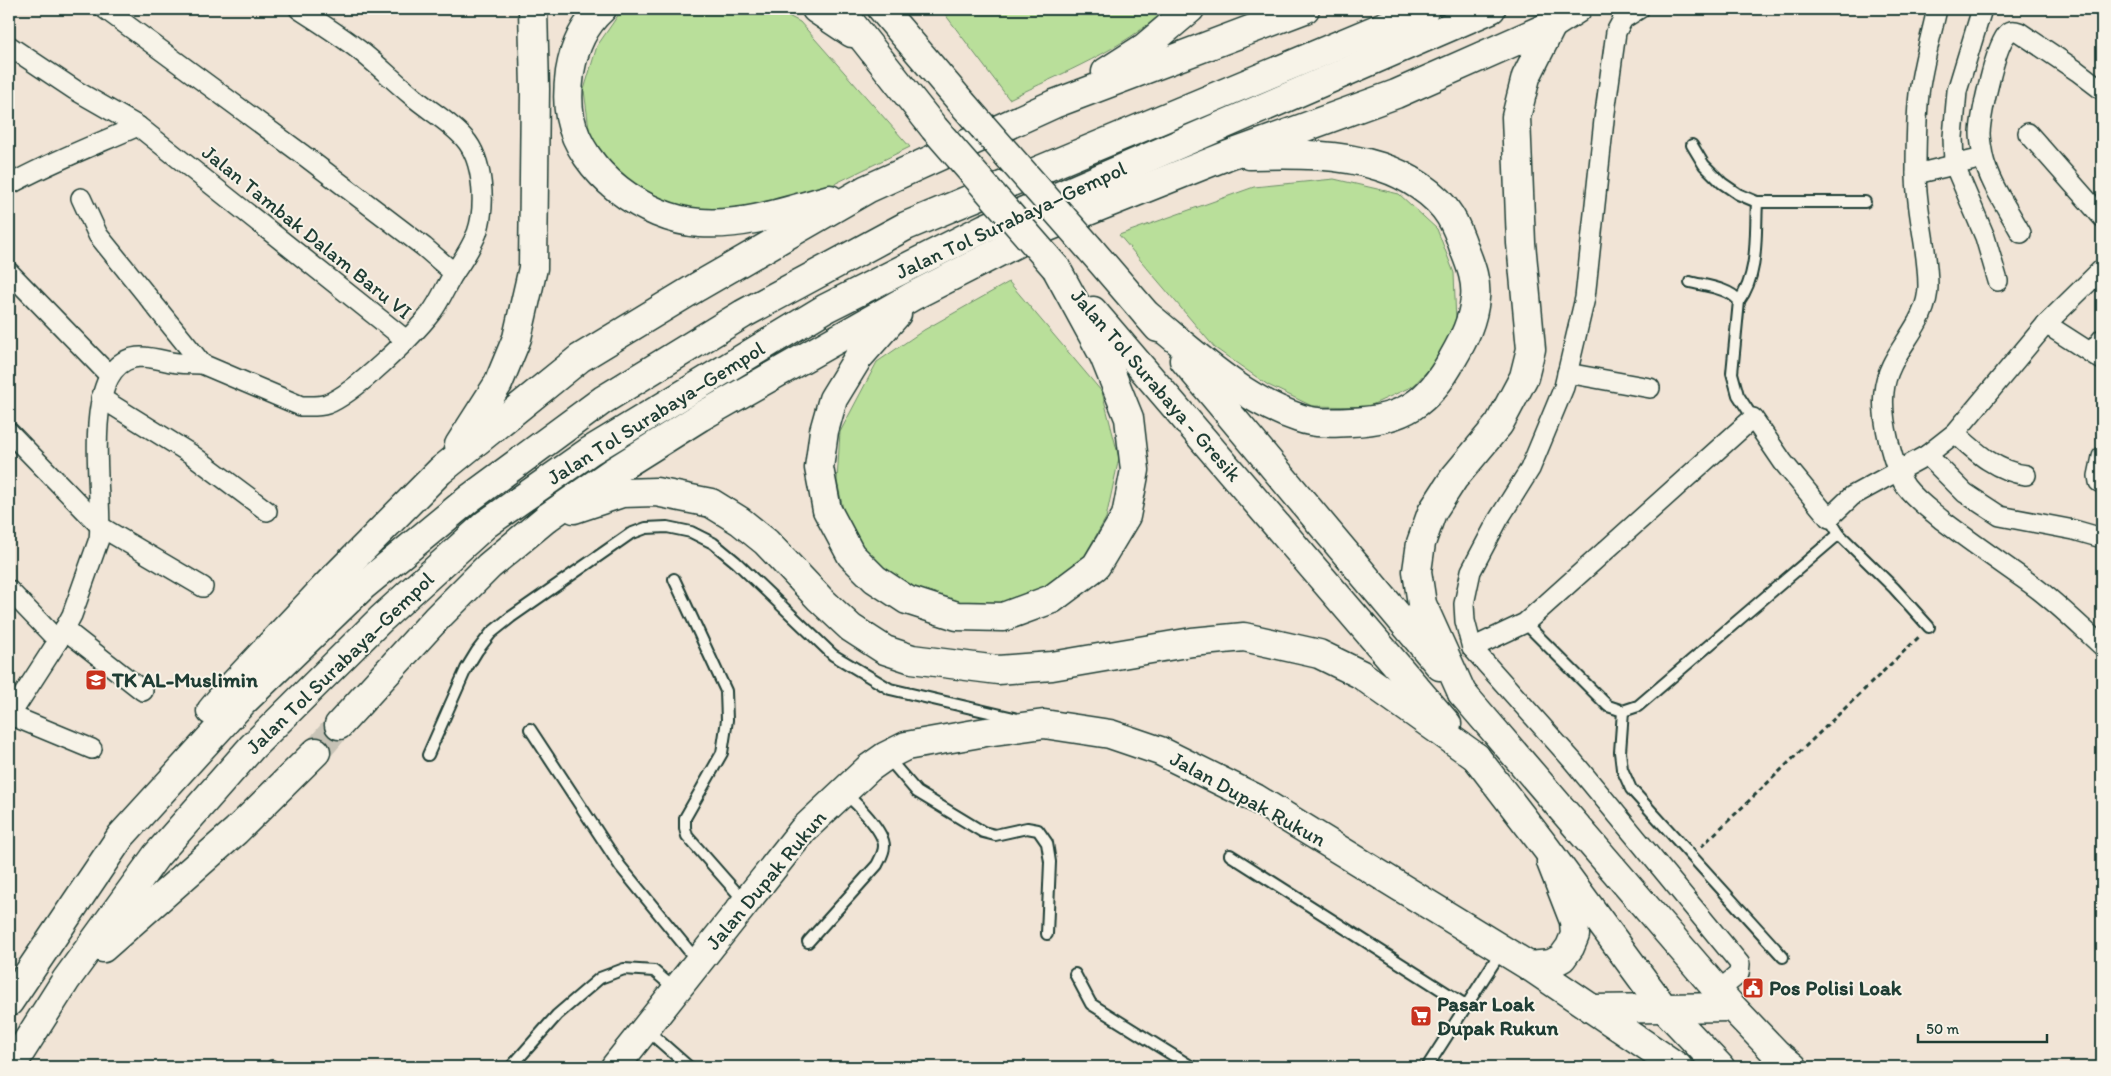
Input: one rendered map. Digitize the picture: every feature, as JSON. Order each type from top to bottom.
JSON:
[{"type":"main road","points":[[440,471],[472,428],[498,384],[517,338],[533,268],[535,88],[533,9]]},
{"type":"main road","points":[[602,9],[583,32],[573,55],[568,93],[570,118],[578,139],[592,162],[623,194],[644,206],[670,217],[700,223],[752,220],[868,189]]},
{"type":"main road","points":[[816,9],[868,44]]},
{"type":"main road","name":"Jalan Tol Surabaya - Gresik","points":[[840,9],[934,128],[1476,757]]},
{"type":"main road","name":"Jalan Tol Surabaya - Gresik","points":[[882,9],[1147,315],[1462,693],[1725,999]]},
{"type":"main road","points":[[905,9],[955,95]]},
{"type":"main road","points":[[1054,104],[1145,47],[1190,9]]},
{"type":"main road","points":[[121,836],[177,753],[230,688],[326,586],[440,471],[580,358],[697,287],[868,189],[1054,104],[1304,9]]},
{"type":"main road","name":"Jalan Tol Surabaya–Gempol","points":[[9,1002],[121,836],[242,702],[363,586],[470,498],[603,400],[743,314],[906,226],[1425,9]]},
{"type":"main road","name":"Jalan Tol Surabaya–Gempol","points":[[11,1067],[66,980],[156,856],[252,748],[381,619],[486,524],[590,451],[826,308],[985,228],[1491,9]]},
{"type":"main road","points":[[340,725],[456,599],[489,566],[548,517],[614,471],[700,417],[913,296],[1048,227],[1226,156],[1396,94],[1552,25],[1577,9]]},
{"type":"main road","points":[[1462,693],[1422,604],[1417,571],[1421,543],[1432,512],[1454,478],[1499,424],[1524,377],[1531,349],[1521,243],[1516,117],[1526,77],[1552,25]]},
{"type":"main road","points":[[1147,315],[1236,386],[1262,403],[1301,419],[1331,423],[1374,421],[1404,411],[1424,399],[1442,378],[1469,329],[1476,298],[1473,270],[1452,220],[1430,194],[1382,167],[1350,159],[1292,154],[1226,156]]},
{"type":"main road","points":[[913,296],[858,358],[833,399],[824,431],[819,468],[827,510],[851,555],[875,579],[907,600],[957,616],[1003,617],[1052,599],[1096,566],[1126,516],[1134,470],[1129,418],[1104,356],[1056,268]]},
{"type":"main road","points":[[548,517],[622,493],[656,492],[711,503],[740,521],[766,542],[820,600],[851,628],[885,650],[912,659],[998,670],[1052,666],[1192,642],[1244,637],[1310,652],[1360,674],[1476,757],[1546,848],[1663,1007],[1720,1067]]},
{"type":"main road","name":"Jalan Dupak Rukun","points":[[615,1067],[803,830],[868,768],[906,746],[1044,724],[1110,734],[1160,751],[1255,798],[1503,949],[1678,1067]]},
{"type":"main road","points":[[66,980],[236,831],[316,752]]},
{"type":"main road","points":[[1529,966],[1551,964],[1562,958],[1570,947],[1575,935],[1574,921],[1546,848]]},
{"type":"main road","points":[[1594,1009],[1663,1007],[1725,999],[1776,1053],[1793,1067]]},
{"type":"street","points":[[106,9],[306,157],[424,247],[454,273]]},
{"type":"street","points":[[299,9],[357,48],[418,101],[446,121],[472,148],[480,170],[482,183],[478,231],[432,312],[406,340]]},
{"type":"street","points":[[1639,9],[1623,19],[1616,32],[1604,120],[1585,298],[1568,373],[1530,468],[1498,520],[1471,571],[1464,604],[1465,621],[1472,648],[1572,760],[1740,964],[1739,974],[1725,999]]},
{"type":"street","points":[[1937,9],[1919,93],[1916,174],[1926,253],[1928,287],[1926,304],[1920,319],[1891,366],[1884,390],[1882,412],[1898,470],[1905,485],[1916,499],[1967,540],[2033,586],[2102,646]]},
{"type":"street","points":[[1982,9],[1957,91],[1953,137],[1954,164],[1961,185],[1986,238],[1998,281]]},
{"type":"street","points":[[2021,233],[1999,194],[1983,158],[1980,135],[1986,94],[2003,41],[2009,32],[2014,30],[2102,90]]},
{"type":"street","name":"Jalan Tambak Dalam Baru VI","points":[[9,46],[75,90],[138,126],[406,340],[343,395],[318,406],[301,406],[202,364],[98,235],[81,198]]},
{"type":"street","points":[[9,185],[37,169],[62,160],[138,126]]},
{"type":"street","points":[[2028,133],[2102,217]]},
{"type":"street","points":[[1916,174],[1983,158]]},
{"type":"street","points":[[1472,648],[1525,623],[1753,418],[1783,462],[1829,518],[1852,496],[1927,455],[1955,434],[2046,324],[2102,269]]},
{"type":"street","points":[[9,272],[109,375]]},
{"type":"street","points":[[2046,324],[2099,351]]},
{"type":"street","points":[[92,749],[10,716],[72,615],[99,539],[101,528],[97,459],[101,398],[109,375],[126,361],[140,357],[177,363],[202,364]]},
{"type":"street","points":[[1568,373],[1650,388]]},
{"type":"street","points":[[101,398],[191,454],[267,511]]},
{"type":"street","points":[[9,432],[101,528],[202,587]]},
{"type":"street","points":[[1955,434],[1997,467],[2012,473],[2026,475]]},
{"type":"street","points":[[1927,455],[1965,493],[2000,516],[2074,530],[2102,538]]},
{"type":"street","points":[[2102,457],[2098,476],[2099,482],[2102,483]]},
{"type":"street","points":[[9,590],[61,635],[143,691]]},
{"type":"lane","points":[[1692,145],[1704,165],[1722,183],[1738,194],[1757,202],[1865,202]]},
{"type":"lane","points":[[1753,418],[1738,395],[1732,373],[1739,301],[1752,277],[1757,202]]},
{"type":"lane","points":[[1690,282],[1729,293],[1739,301]]},
{"type":"lane","points":[[1829,518],[1839,534],[1894,588],[1929,627]]},
{"type":"lane","points":[[428,755],[466,669],[477,650],[491,633],[630,534],[646,528],[667,527],[692,532],[713,543],[736,562],[833,655],[890,689],[977,711],[1044,724]]},
{"type":"lane","points":[[1525,623],[1608,706],[1623,711],[1638,706],[1839,534]]},
{"type":"lane","points":[[674,579],[726,691],[727,720],[722,753],[685,818],[684,828],[688,836],[746,903]]},
{"type":"lane","points":[[1623,711],[1620,752],[1622,770],[1632,789],[1783,957]]},
{"type":"lane","points":[[530,729],[620,866],[698,962]]},
{"type":"lane","points":[[886,756],[918,792],[983,832],[995,835],[1027,828],[1038,830],[1047,843],[1050,862],[1047,934]]},
{"type":"lane","points":[[808,942],[877,865],[884,846],[881,837],[862,810],[844,792]]},
{"type":"lane","points":[[1230,855],[1467,1006]]},
{"type":"lane","points":[[1427,1067],[1503,949]]},
{"type":"lane","points":[[510,1067],[557,1015],[600,978],[624,969],[654,971],[676,990]]},
{"type":"lane","points":[[1075,974],[1091,1004],[1192,1067]]},
{"type":"lane","points":[[645,1028],[689,1067]]},
{"type":"path","points":[[1692,854],[1929,627]]},
{"type":"green space","points":[[628,9],[775,9],[800,22],[910,147],[824,189],[747,216],[654,203],[616,177],[590,136],[584,90],[597,46],[619,14]]},
{"type":"green space","points":[[941,9],[1166,9],[1149,24],[1111,49],[1009,99]]},
{"type":"green space","points":[[1334,179],[1399,194],[1437,229],[1454,273],[1456,323],[1442,355],[1413,386],[1367,407],[1312,406],[1268,385],[1215,348],[1119,235],[1254,187]]},
{"type":"green space","points":[[1009,282],[1102,392],[1119,458],[1106,518],[1081,562],[1047,593],[1001,611],[909,592],[872,565],[846,523],[837,481],[840,432],[877,362],[924,330]]},
{"type":"tunnel","points":[[316,752],[339,725]]},
{"type":"place","name":"TK AL-Muslimin","points":[[96,680]]},
{"type":"place","name":"Pos Polisi Loak","points":[[1753,988]]},
{"type":"place","name":"Pasar Loak Dupak Rukun","points":[[1421,1016]]}]
